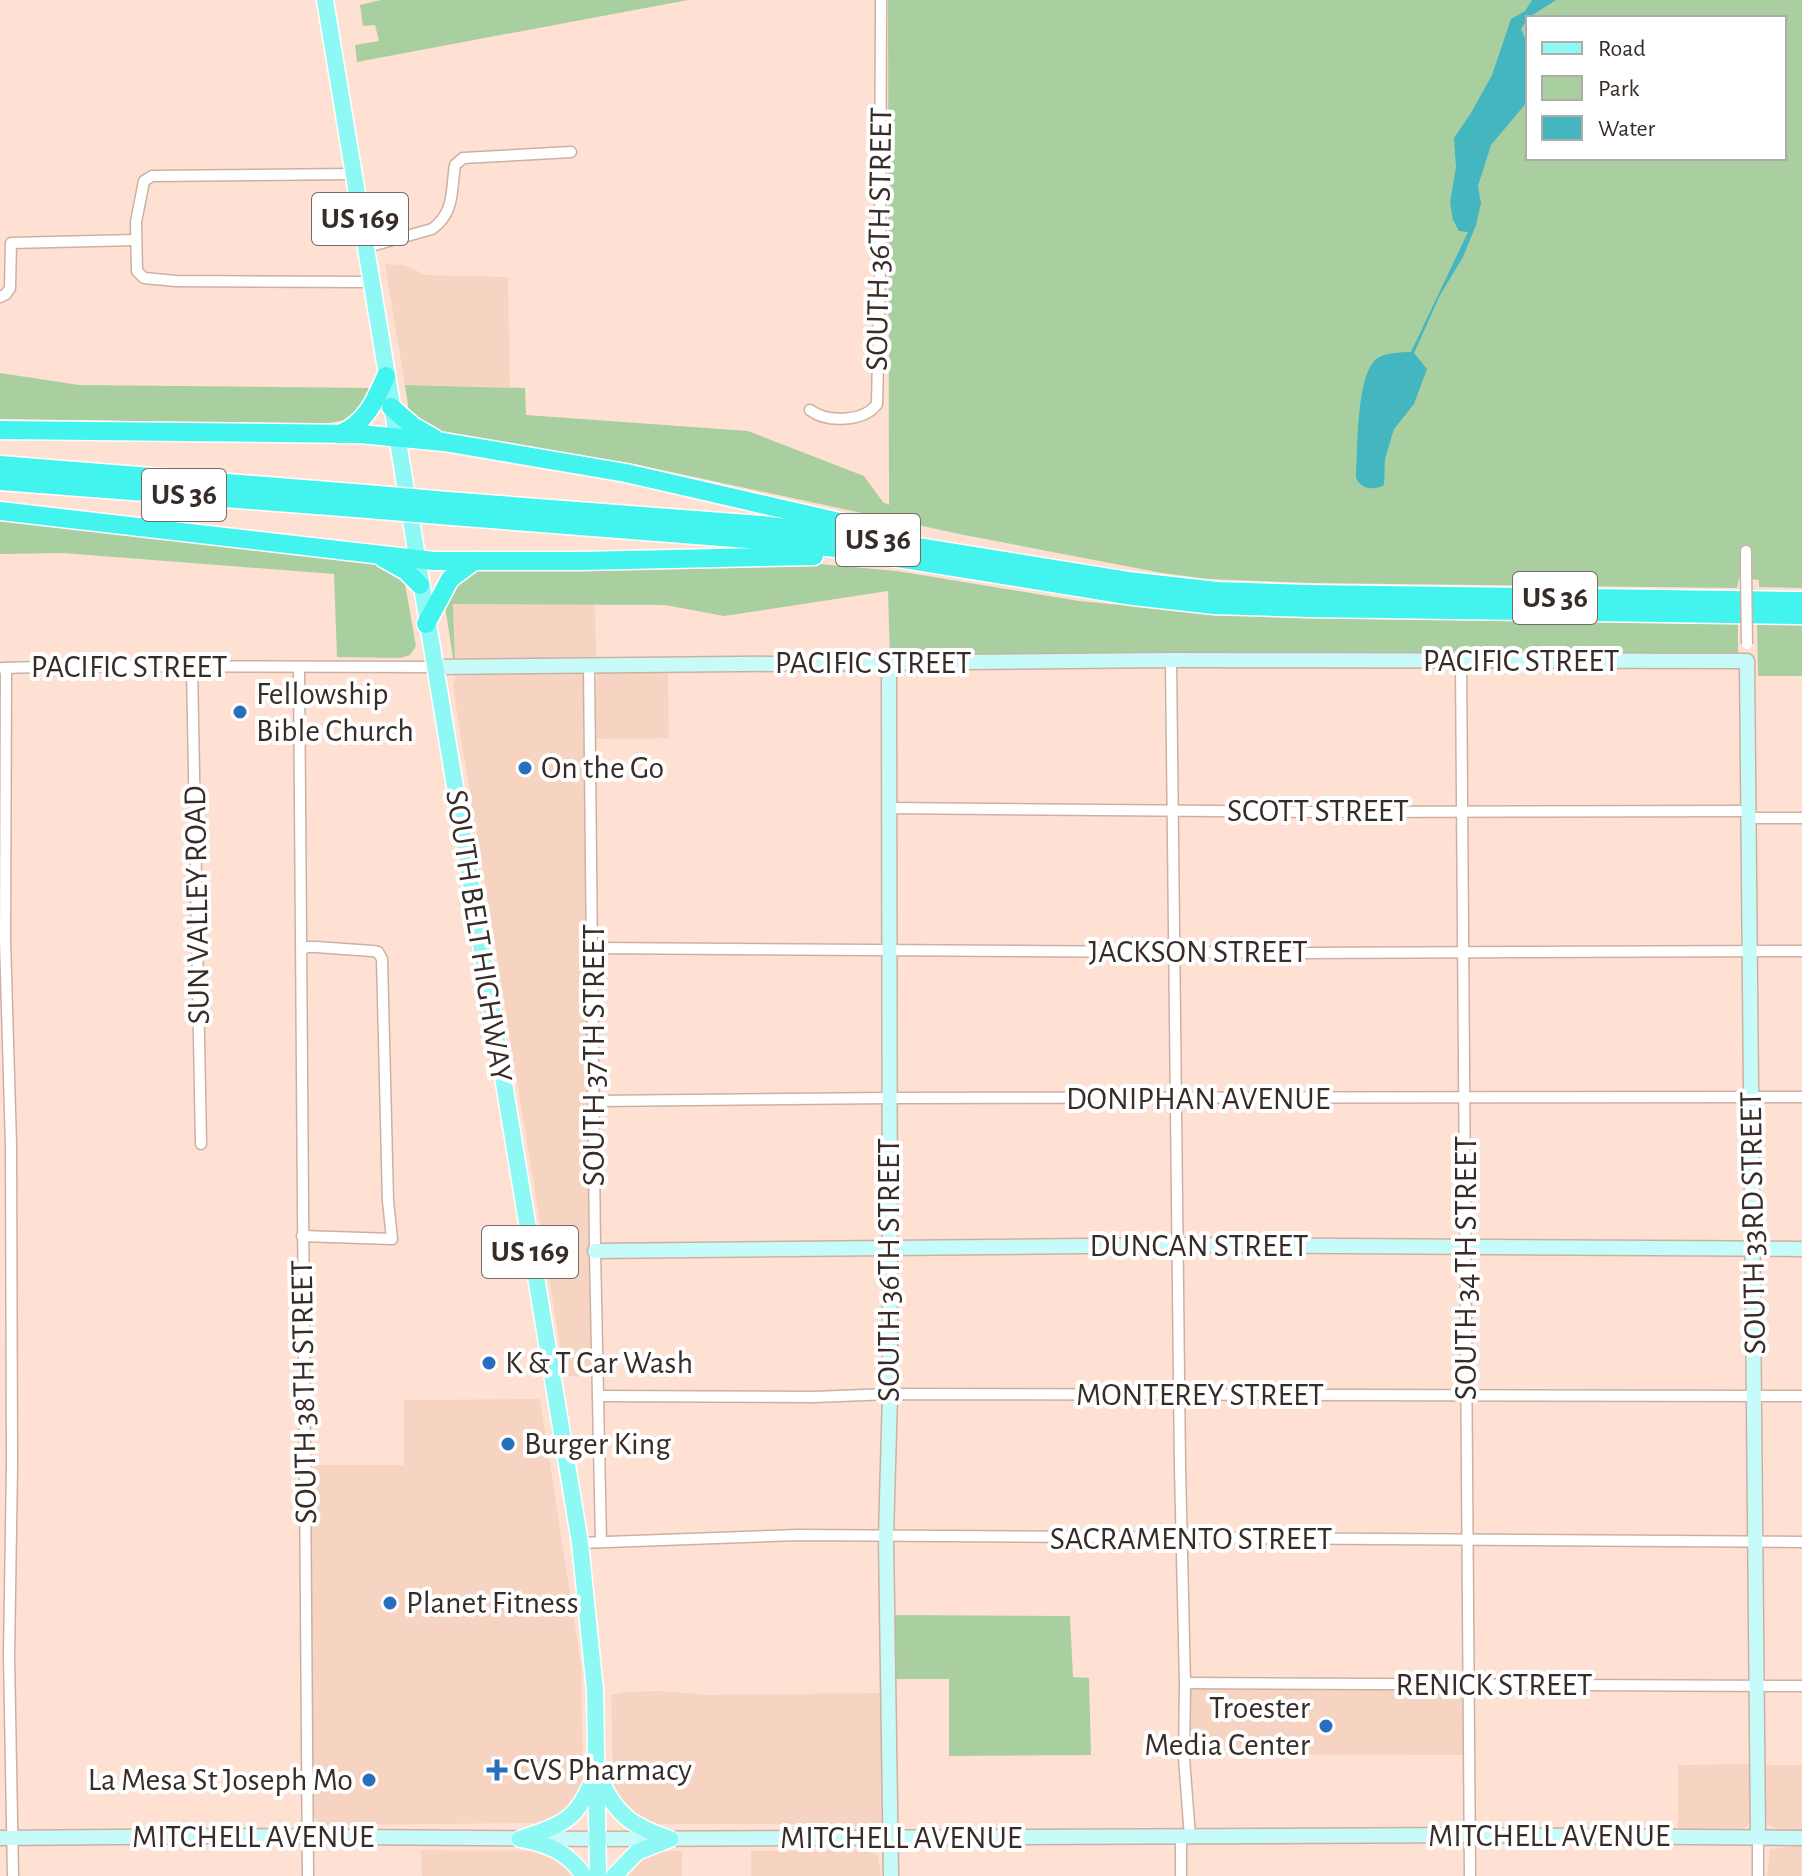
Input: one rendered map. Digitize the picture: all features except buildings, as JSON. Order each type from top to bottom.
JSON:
[{"type":"highway","points":[[340,434],[363,419],[386,376]]},
{"type":"highway","points":[[391,407],[420,431],[444,442]]},
{"type":"highway","points":[[0,430],[340,434],[444,442],[626,473],[923,539],[971,555]]},
{"type":"highway","name":"US 36","points":[[0,465],[367,502]]},
{"type":"highway","name":"US 36","points":[[0,481],[761,525],[837,534],[1128,581],[1217,591],[1802,601]]},
{"type":"highway","name":"US 36","points":[[449,508],[919,560],[1133,596],[1214,605],[1802,615]]},
{"type":"highway","points":[[0,511],[416,559],[594,561],[797,556],[919,560]]},
{"type":"highway","points":[[377,555],[406,571],[420,585]]},
{"type":"highway","points":[[426,624],[450,579],[475,561]]},
{"type":"main road","name":"SOUTH BELT HIGHWAY","points":[[325,0],[580,1543],[595,1690],[598,1876]]},
{"type":"main road","points":[[520,1839],[557,1826],[573,1816],[583,1804],[597,1768]]},
{"type":"main road","points":[[597,1768],[618,1811],[629,1821],[670,1839]]},
{"type":"main road","points":[[520,1839],[561,1851],[584,1876]]},
{"type":"main road","points":[[614,1876],[637,1852],[670,1839]]},
{"type":"street","name":"SOUTH 36TH STREET","points":[[810,410],[817,416],[846,418],[864,415],[877,404],[881,0]]},
{"type":"street","points":[[364,248],[432,229],[442,222],[451,207],[455,165],[463,158],[571,152]]},
{"type":"street","points":[[353,174],[152,176],[144,181],[136,222],[137,271],[144,278],[176,281],[370,282]]},
{"type":"street","points":[[0,297],[10,288],[11,243],[135,240]]},
{"type":"street","name":"SOUTH 33RD STREET","points":[[1746,551],[1758,1876]]},
{"type":"street","points":[[1171,660],[1185,1683],[1185,1837],[1181,1876]]},
{"type":"street","name":"PACIFIC STREET","points":[[3,668],[1171,660],[1747,661]]},
{"type":"street","name":"SOUTH 34TH STREET","points":[[1461,661],[1470,1876]]},
{"type":"street","name":"SOUTH 36TH STREET","points":[[889,664],[890,1394],[886,1537],[891,1876]]},
{"type":"street","name":"SOUTH 37TH STREET","points":[[589,665],[601,1542]]},
{"type":"street","name":"SUN VALLEY ROAD","points":[[192,667],[201,1144]]},
{"type":"street","name":"SOUTH 38TH STREET","points":[[299,667],[308,1876]]},
{"type":"street","points":[[3,668],[5,1250],[12,1465],[6,1838],[13,1876]]},
{"type":"street","name":"SCOTT STREET","points":[[888,808],[1748,814],[1802,818]]},
{"type":"street","points":[[302,950],[307,947],[378,952],[382,959],[388,1201],[392,1239],[302,1236]]},
{"type":"street","name":"JACKSON STREET","points":[[594,948],[1464,953],[1802,951]]},
{"type":"street","name":"DONIPHAN AVENUE","points":[[595,1101],[1802,1097]]},
{"type":"street","name":"DUNCAN STREET","points":[[595,1251],[1179,1245],[1802,1249]]},
{"type":"street","name":"MONTEREY STREET","points":[[598,1396],[1802,1396]]},
{"type":"street","name":"SACRAMENTO STREET","points":[[580,1543],[798,1535],[1802,1542]]},
{"type":"street","name":"RENICK STREET","points":[[1185,1683],[1802,1686]]},
{"type":"street","name":"MITCHELL AVENUE","points":[[6,1838],[1470,1835],[1802,1838]]},
{"type":"shaded area","points":[[385,264],[404,265],[426,275],[508,277],[510,387],[405,385]]},
{"type":"shaded area","points":[[453,604],[595,604],[596,659],[455,660]]},
{"type":"shaded area","points":[[668,670],[669,738],[595,739],[597,673]]},
{"type":"shaded area","points":[[578,671],[583,678],[591,1376],[565,1376],[453,688],[456,674]]},
{"type":"shaded area","points":[[540,1399],[581,1664],[583,1779],[578,1801],[551,1821],[540,1823],[321,1825],[314,1817],[313,1805],[311,1465],[404,1465],[404,1400]]},
{"type":"shaded area","name":"Troester Media Center","points":[[1197,1689],[1459,1690],[1464,1698],[1464,1755],[1188,1754],[1189,1692]]},
{"type":"shaded area","points":[[659,1691],[707,1695],[883,1693],[882,1823],[874,1827],[653,1824],[631,1816],[616,1797],[613,1783],[611,1695]]},
{"type":"shaded area","points":[[1751,1764],[1750,1821],[1747,1827],[1740,1830],[1678,1831],[1678,1765]]},
{"type":"shaded area","points":[[1766,1765],[1802,1765],[1802,1831],[1783,1831],[1768,1825]]},
{"type":"shaded area","points":[[1802,1845],[1802,1876],[1767,1876],[1770,1849]]},
{"type":"shaded area","points":[[421,1850],[539,1851],[554,1854],[579,1876],[422,1876]]},
{"type":"shaded area","points":[[867,1850],[878,1855],[881,1876],[751,1876],[751,1851]]},
{"type":"shaded area","points":[[661,1851],[682,1851],[682,1876],[618,1876],[632,1861]]},
{"type":"green space","points":[[381,0],[688,0],[357,62],[355,45],[379,41],[375,25],[363,26],[360,5]]},
{"type":"green space","points":[[888,0],[1802,0],[1802,588],[1759,587],[1759,580],[1739,578],[1737,588],[1310,583],[1208,579],[1162,573],[964,535],[634,464],[426,431],[409,412],[405,385],[525,388],[526,415],[748,431],[864,476],[883,502],[889,505]]},
{"type":"green space","points":[[0,373],[79,385],[370,388],[367,401],[355,418],[324,424],[0,419]]},
{"type":"green space","points":[[0,518],[380,563],[404,578],[416,646],[410,655],[400,658],[337,657],[334,574],[63,553],[0,554]]},
{"type":"green space","points":[[808,563],[897,571],[1079,601],[1219,615],[1738,622],[1738,653],[1733,656],[890,657],[888,591],[724,616],[665,605],[453,604],[455,660],[453,658],[445,606],[457,577],[476,568]]},
{"type":"green space","points":[[1757,624],[1802,625],[1802,676],[1758,676]]},
{"type":"green space","points":[[891,1615],[1070,1616],[1073,1677],[1089,1678],[1091,1755],[949,1756],[949,1679],[892,1679]]},
{"type":"water","points":[[1532,0],[1556,0],[1531,16],[1526,16],[1521,29],[1526,40],[1526,103],[1491,145],[1478,186],[1481,203],[1476,225],[1414,353],[1427,369],[1414,404],[1394,429],[1385,459],[1384,485],[1364,487],[1356,478],[1364,383],[1375,360],[1411,352],[1468,232],[1459,231],[1450,203],[1456,167],[1454,138],[1492,75],[1511,19],[1525,11]]},
{"type":"place","name":"Fellowship Bible Church","points":[[240,712]]},
{"type":"place","name":"On the Go","points":[[525,768]]},
{"type":"place","name":"K & T Car Wash","points":[[489,1363]]},
{"type":"place","name":"Burger King","points":[[508,1444]]},
{"type":"place","name":"Planet Fitness","points":[[390,1603]]},
{"type":"place","name":"Troester Media Center","points":[[1326,1726]]},
{"type":"place","name":"CVS Pharmacy","points":[[497,1770]]},
{"type":"place","name":"La Mesa St Joseph Mo","points":[[369,1780]]}]
